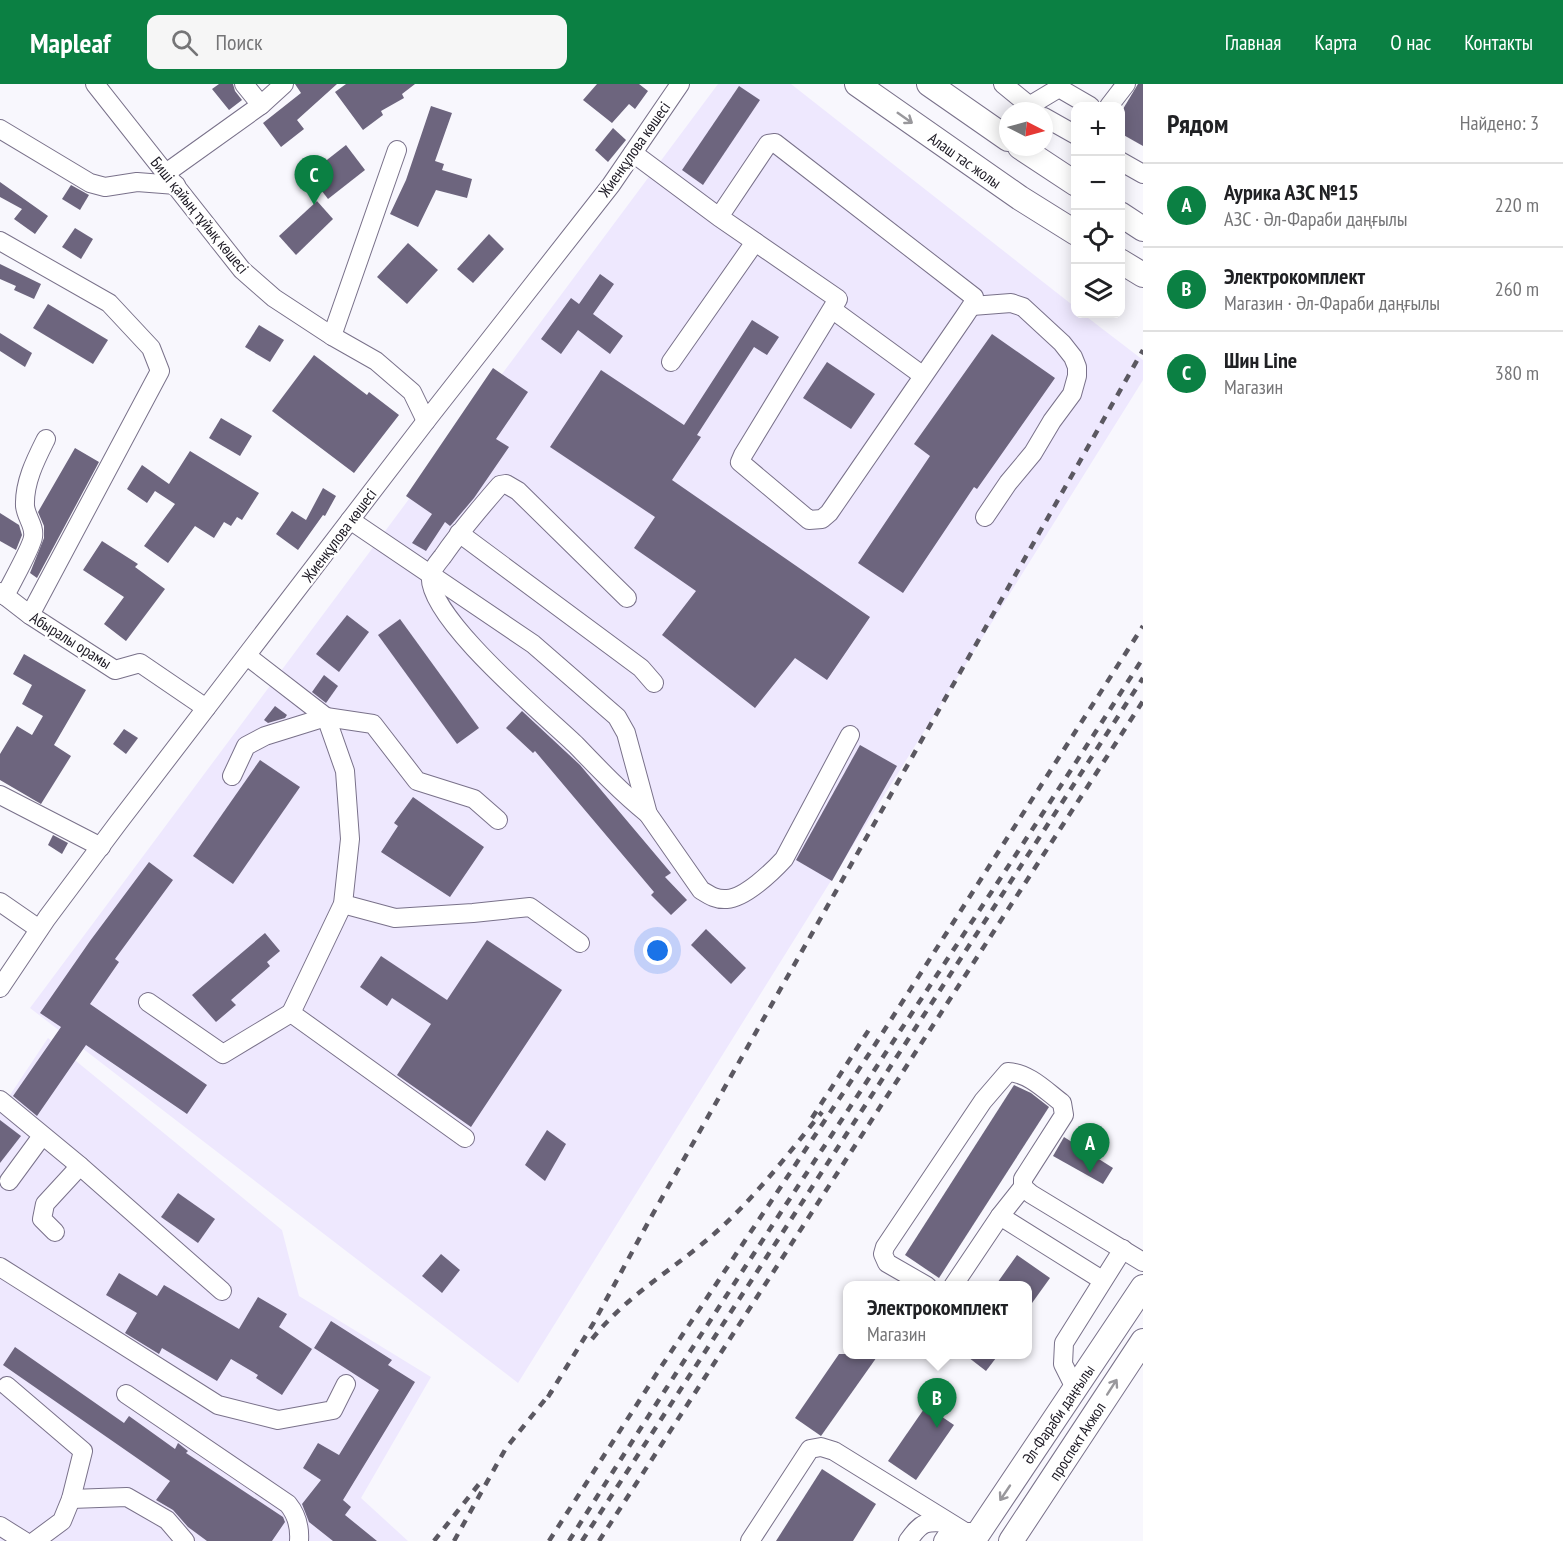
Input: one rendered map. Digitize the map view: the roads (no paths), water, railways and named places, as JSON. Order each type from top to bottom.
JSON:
[{"type":"main road","name":"Алаш тас жолы","points":[[857,84],[1020,198],[1071,230]]},
{"type":"main road","points":[[929,84],[999,133]]},
{"type":"main road","points":[[1034,156],[1071,181]]},
{"type":"main road","points":[[1125,217],[1143,229]]},
{"type":"main road","points":[[1125,264],[1143,275]]},
{"type":"main road","name":"Әл-Фараби даңғылы","points":[[960,1534],[1075,1388],[1143,1287]]},
{"type":"main road","name":"проспект Акжол","points":[[1011,1541],[1140,1350]]},
{"type":"street","name":"Биші қайың тұйық көшесі","points":[[95,84],[242,270],[274,298],[332,336],[376,361],[412,392],[426,421]]},
{"type":"street","points":[[244,84],[261,105]]},
{"type":"street","points":[[0,129],[90,183],[105,186],[171,179],[284,84]]},
{"type":"street","name":"Жиенқұлова көшесі","points":[[0,988],[39,929],[100,847],[426,421],[611,185],[680,84]]},
{"type":"street","points":[[1002,84],[1025,102]]},
{"type":"street","points":[[1112,102],[1126,84]]},
{"type":"street","points":[[1045,102],[1059,88],[1083,102]]},
{"type":"street","points":[[1053,121],[1071,132]]},
{"type":"street","points":[[633,153],[718,217],[838,300],[740,462],[809,520],[822,519],[829,513],[975,300],[973,296],[775,143],[768,144],[718,217]]},
{"type":"street","points":[[332,336],[398,150]]},
{"type":"street","points":[[1125,164],[1143,174]]},
{"type":"street","points":[[0,241],[109,303],[151,348],[160,371],[30,615]]},
{"type":"street","points":[[671,362],[755,242]]},
{"type":"street","points":[[972,306],[1011,303],[1023,307],[1062,343],[1073,357],[1077,367],[1072,394],[1033,453],[1008,483],[985,517]]},
{"type":"street","points":[[833,310],[922,375]]},
{"type":"street","points":[[2,594],[32,542],[33,529],[25,507],[27,491],[33,464],[46,439]]},
{"type":"street","points":[[627,598],[518,491],[506,484],[500,485],[459,533],[430,573],[431,585],[437,600],[495,671],[574,744],[629,800],[648,814],[701,890],[712,897],[725,900],[735,898],[770,875],[784,859],[850,735]]},
{"type":"street","points":[[350,520],[532,644],[617,717],[626,733],[648,814]]},
{"type":"street","points":[[459,533],[641,668],[654,682]]},
{"type":"street","name":"Абыралы орамы","points":[[2,594],[115,670],[140,663],[206,708]]},
{"type":"street","points":[[148,1002],[223,1054],[291,1013],[343,904],[350,839],[345,771],[326,717],[246,656]]},
{"type":"street","points":[[232,776],[246,746],[265,736],[326,717],[373,724],[417,781],[474,799],[498,820]]},
{"type":"street","points":[[0,795],[100,847]]},
{"type":"street","points":[[0,902],[39,929]]},
{"type":"street","points":[[343,904],[395,918],[530,907],[580,943]]},
{"type":"street","points":[[291,1013],[465,1138]]},
{"type":"street","points":[[918,1281],[887,1263],[883,1254],[885,1247],[983,1101],[1008,1072],[1018,1072],[1062,1103],[1064,1115],[1023,1179],[1023,1186],[956,1281]]},
{"type":"street","points":[[0,1101],[80,1166],[222,1292]]},
{"type":"street","points":[[9,1181],[42,1136]]},
{"type":"street","points":[[55,1232],[42,1219],[45,1204],[80,1166]]},
{"type":"street","points":[[1023,1186],[1031,1194],[1143,1262]]},
{"type":"street","points":[[1000,1216],[1102,1280]]},
{"type":"street","points":[[1075,1388],[1063,1364],[1064,1343],[1123,1249]]},
{"type":"street","points":[[0,1267],[218,1405],[278,1420],[333,1410],[346,1384]]},
{"type":"street","points":[[1110,1336],[1140,1350]]},
{"type":"street","points":[[7,1386],[83,1451],[71,1499],[62,1521],[34,1541]]},
{"type":"street","points":[[126,1395],[288,1504],[295,1513],[299,1526],[299,1541]]},
{"type":"street","points":[[750,1541],[810,1449],[821,1447],[834,1451],[960,1534]]},
{"type":"street","points":[[71,1499],[127,1497],[166,1520],[185,1541]]},
{"type":"street","points":[[908,1541],[918,1526],[929,1522],[960,1534]]},
{"type":"street","points":[[0,1526],[24,1541]]},
{"type":"railway","points":[[548,1397],[593,1324],[650,1219],[1143,350]]},
{"type":"railway","points":[[549,1541],[659,1370],[869,1054],[1143,626]]},
{"type":"railway","points":[[569,1541],[711,1319],[1143,658]]},
{"type":"railway","points":[[582,1541],[1143,678]]},
{"type":"railway","points":[[599,1541],[1143,701]]},
{"type":"railway","points":[[812,1118],[872,1025]]},
{"type":"railway","points":[[592,1339],[631,1299],[719,1230],[765,1181],[822,1112]]},
{"type":"railway","points":[[454,1541],[506,1448],[552,1391]]},
{"type":"railway","points":[[434,1541],[479,1484]]},
{"type":"place","name":"Шин Line","points":[[314,205]]},
{"type":"place","name":"Аурика АЗС №15","points":[[1090,1173]]},
{"type":"place","name":"Электрокомплект","points":[[937,1428]]}]
